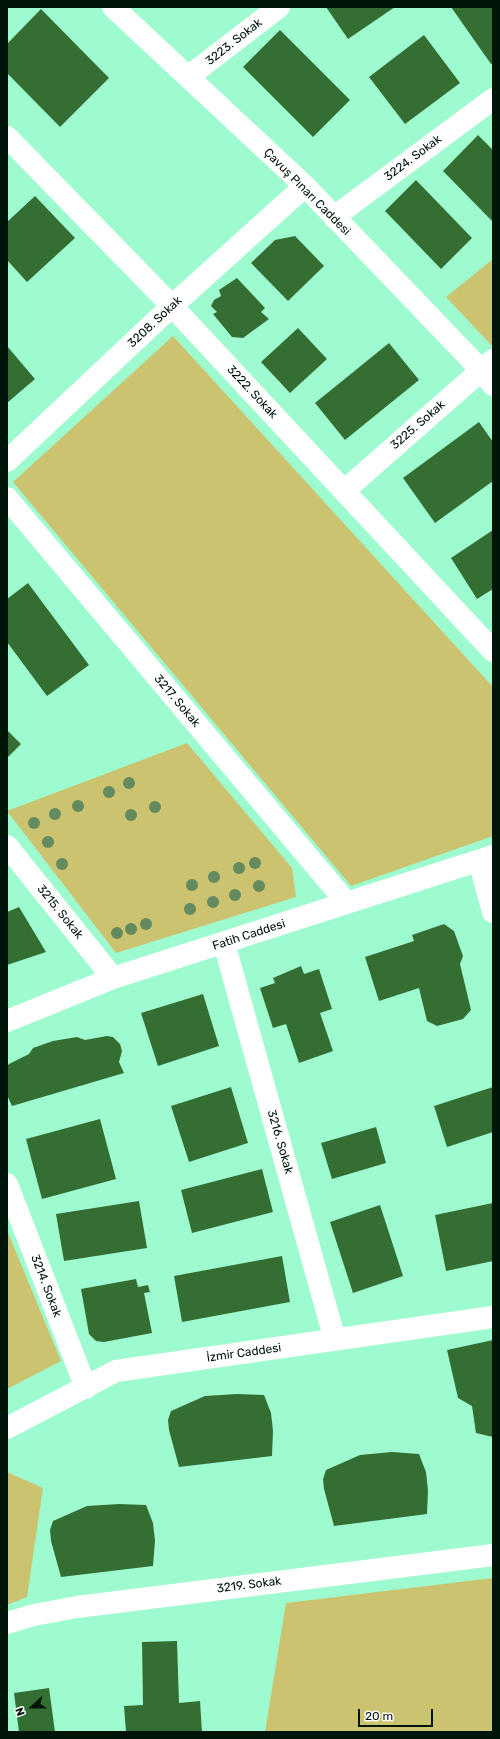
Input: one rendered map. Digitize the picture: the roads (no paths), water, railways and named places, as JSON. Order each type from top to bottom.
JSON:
[{"type":"street","name":"Çavuş Pınarı Caddesi","points":[[113,7],[305,186],[489,372]]},
{"type":"street","name":"3223. Sokak","points":[[188,77],[279,7]]},
{"type":"street","name":"3224. Sokak","points":[[334,217],[493,99]]},
{"type":"street","name":"3222. Sokak","points":[[7,137],[172,306],[493,651]]},
{"type":"street","name":"3208. Sokak","points":[[7,461],[172,306],[305,186]]},
{"type":"street","name":"3225. Sokak","points":[[344,491],[489,372]]},
{"type":"street","name":"3217. Sokak","points":[[7,498],[347,903]]},
{"type":"street","name":"3215. Sokak","points":[[7,846],[113,978]]},
{"type":"street","name":"Fatih Caddesi","points":[[7,1021],[113,978],[486,859]]},
{"type":"street","points":[[486,859],[493,912]]},
{"type":"street","name":"3216. Sokak","points":[[224,943],[335,1340]]},
{"type":"street","name":"3214. Sokak","points":[[7,1184],[86,1388]]},
{"type":"street","name":"İzmir Caddesi","points":[[7,1428],[116,1372],[493,1317]]},
{"type":"street","name":"3219. Sokak","points":[[7,1623],[34,1615],[77,1607],[493,1555]]}]
